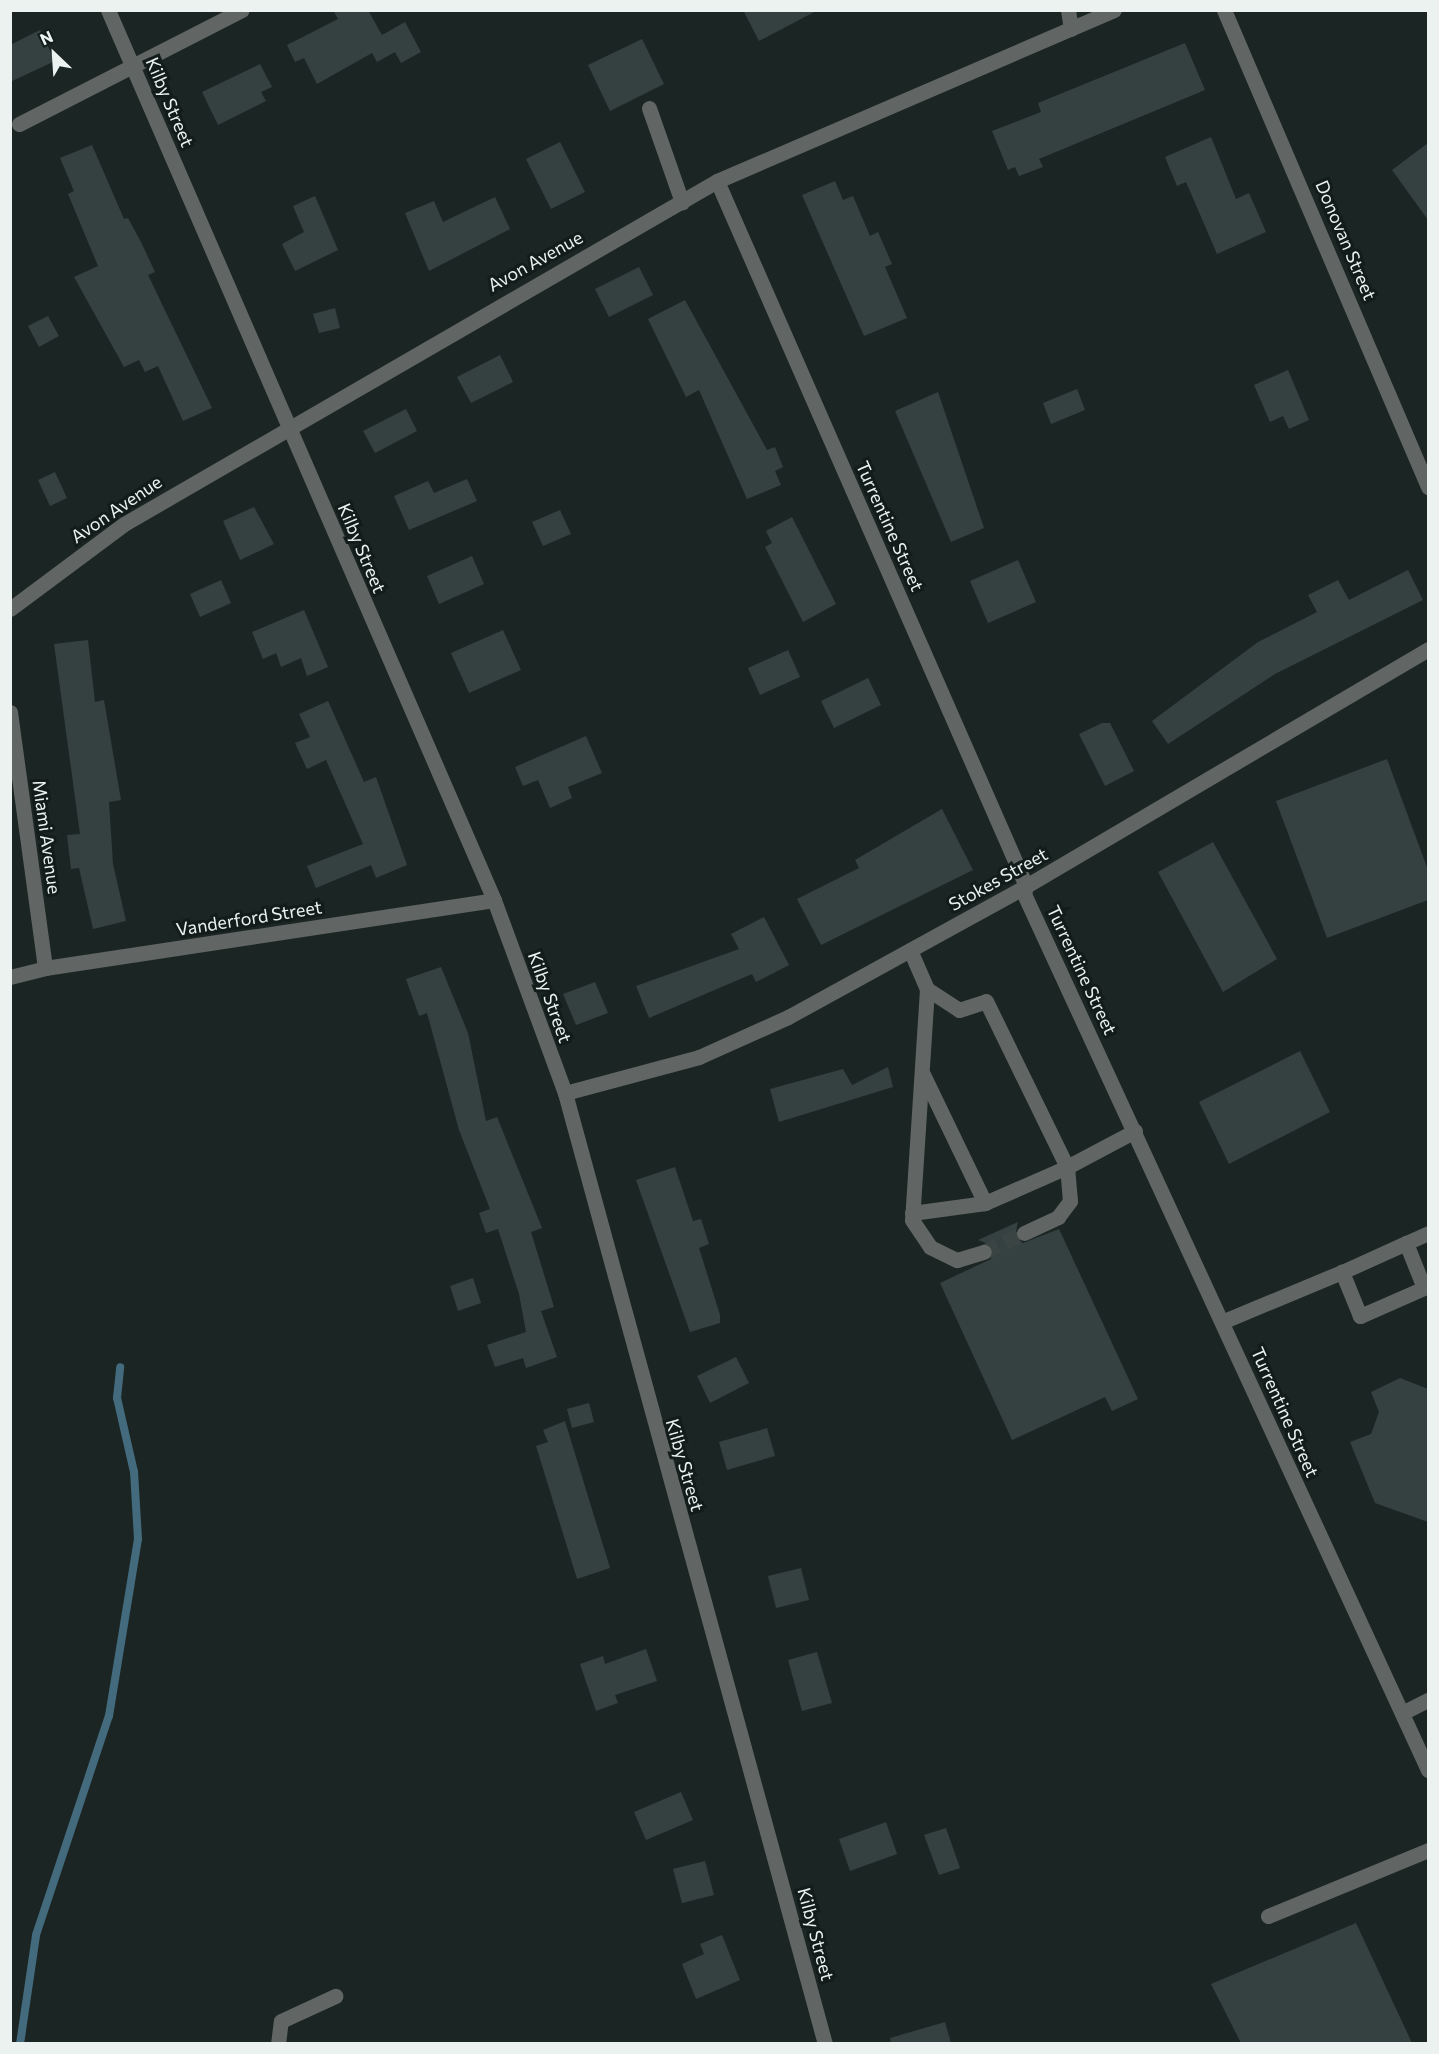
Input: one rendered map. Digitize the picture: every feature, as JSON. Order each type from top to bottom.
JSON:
[{"type":"street","name":"Kilby Street","points":[[108,10],[494,900],[565,1093],[825,2043]]},
{"type":"street","points":[[19,124],[134,69],[242,10]]},
{"type":"street","points":[[1068,10],[1071,28]]},
{"type":"street","name":"Avon Avenue","points":[[10,609],[124,524],[717,181],[1114,10]]},
{"type":"street","name":"Donovan Street","points":[[1224,10],[1428,487]]},
{"type":"street","points":[[650,108],[682,202]]},
{"type":"street","name":"Turrentine Street","points":[[717,181],[1026,886],[1024,894],[1224,1321],[1428,1770]]},
{"type":"street","name":"Stokes Street","points":[[565,1093],[639,1076],[729,1046],[1026,886],[1428,649]]},
{"type":"street","name":"Miami Avenue","points":[[10,712],[45,968]]},
{"type":"street","name":"Vanderford Street","points":[[10,977],[45,968],[494,900]]},
{"type":"street","points":[[910,950],[927,989],[912,1213],[930,1247],[957,1260],[984,1252]]},
{"type":"street","points":[[927,989],[959,1010],[986,1001],[1067,1167],[1070,1202],[1058,1217],[1024,1233]]},
{"type":"street","points":[[922,1071],[986,1203]]},
{"type":"street","points":[[912,1213],[986,1203],[1067,1167],[1135,1131]]},
{"type":"street","points":[[1224,1321],[1428,1233]]},
{"type":"street","points":[[1342,1272],[1360,1316],[1425,1288],[1406,1243]]},
{"type":"street","points":[[1402,1713],[1428,1700]]},
{"type":"street","points":[[1268,1916],[1428,1850]]},
{"type":"street","points":[[278,2043],[281,2021],[335,1996]]},
{"type":"building","points":[[333,10],[368,10],[382,35],[405,22],[421,52],[401,63],[395,52],[377,62],[372,53],[317,84],[304,58],[295,62],[287,45],[338,19]]},
{"type":"building","points":[[743,10],[818,10],[759,41]]},
{"type":"building","points":[[40,30],[55,61],[10,82],[10,45]]},
{"type":"building","points":[[642,39],[664,84],[610,111],[588,65]]},
{"type":"building","points":[[1185,43],[1205,90],[1039,159],[1043,167],[1019,176],[1015,167],[1008,170],[992,131],[1041,112],[1038,103]]},
{"type":"building","points":[[260,64],[272,87],[261,92],[266,101],[218,125],[202,92]]},
{"type":"building","points":[[1211,137],[1236,199],[1249,193],[1266,232],[1217,254],[1186,182],[1177,186],[1165,157]]},
{"type":"building","points":[[560,142],[585,192],[551,209],[526,159]]},
{"type":"building","points":[[1428,143],[1428,220],[1392,170]]},
{"type":"building","points":[[92,145],[124,219],[128,218],[155,272],[148,275],[212,408],[183,421],[158,366],[145,372],[139,360],[124,367],[74,277],[98,266],[68,194],[74,191],[60,158]]},
{"type":"building","points":[[835,181],[843,200],[853,196],[870,236],[878,232],[892,264],[885,267],[907,318],[864,336],[802,195]]},
{"type":"building","points":[[315,196],[338,250],[295,271],[282,244],[304,232],[293,206]]},
{"type":"building","points":[[495,197],[510,229],[429,271],[405,213],[434,201],[443,222]]},
{"type":"building","points":[[639,267],[653,295],[609,317],[595,289]]},
{"type":"building","points":[[685,300],[767,450],[775,447],[783,467],[775,471],[781,485],[747,499],[699,390],[686,397],[648,319]]},
{"type":"building","points":[[335,308],[340,328],[319,333],[313,314]]},
{"type":"building","points":[[48,316],[59,336],[39,347],[28,326]]},
{"type":"building","points":[[500,355],[513,382],[471,403],[457,377]]},
{"type":"building","points":[[1288,370],[1309,420],[1289,429],[1283,416],[1270,422],[1254,385]]},
{"type":"building","points":[[1077,389],[1085,410],[1051,424],[1043,403]]},
{"type":"building","points":[[938,392],[984,528],[951,542],[895,411]]},
{"type":"building","points":[[406,409],[417,431],[375,453],[363,431]]},
{"type":"building","points":[[55,472],[67,498],[50,506],[38,480]]},
{"type":"building","points":[[467,479],[477,501],[409,530],[394,496],[428,481],[434,493]]},
{"type":"building","points":[[254,507],[274,544],[240,560],[223,521]]},
{"type":"building","points":[[560,510],[571,534],[543,546],[532,522]]},
{"type":"building","points":[[792,517],[836,604],[803,622],[765,547],[772,543],[766,531]]},
{"type":"building","points":[[472,556],[484,584],[439,604],[427,576]]},
{"type":"building","points":[[1018,560],[1036,602],[988,623],[970,581]]},
{"type":"building","points":[[1408,570],[1423,600],[1275,674],[1168,744],[1152,721],[1258,642],[1317,612],[1308,595],[1338,580],[1349,600]]},
{"type":"building","points":[[221,580],[231,603],[200,617],[190,594]]},
{"type":"building","points":[[304,610],[328,667],[307,676],[301,658],[281,667],[276,653],[263,659],[252,632]]},
{"type":"building","points":[[503,630],[521,670],[469,693],[451,653]]},
{"type":"building","points":[[88,640],[95,702],[104,700],[121,800],[109,802],[113,864],[126,921],[93,929],[79,868],[71,869],[67,835],[80,834],[54,644]]},
{"type":"building","points":[[788,650],[800,677],[760,695],[748,668]]},
{"type":"building","points":[[868,678],[881,705],[834,728],[821,701]]},
{"type":"building","points":[[328,701],[364,782],[376,777],[407,865],[376,878],[371,865],[316,888],[307,866],[363,844],[326,760],[307,769],[295,743],[310,737],[299,714]]},
{"type":"building","points":[[1102,723],[1110,723],[1134,771],[1105,786],[1079,734]]},
{"type":"building","points":[[586,736],[602,773],[568,787],[572,798],[550,808],[538,780],[523,786],[515,767]]},
{"type":"building","points":[[1387,759],[1428,870],[1428,900],[1327,938],[1276,801]]},
{"type":"building","points":[[942,809],[973,870],[821,945],[797,899],[859,868],[855,860]]},
{"type":"building","points":[[1213,842],[1277,959],[1223,992],[1158,872]]},
{"type":"building","points":[[764,917],[789,965],[756,982],[752,974],[649,1018],[636,986],[739,949],[731,934]]},
{"type":"building","points":[[441,967],[468,1033],[486,1121],[497,1117],[542,1228],[531,1232],[554,1307],[541,1311],[557,1357],[526,1368],[523,1358],[495,1367],[487,1345],[526,1332],[519,1294],[498,1229],[486,1233],[479,1213],[490,1209],[459,1130],[427,1013],[419,1016],[406,979]]},
{"type":"building","points":[[595,982],[608,1013],[576,1025],[563,994]]},
{"type":"building","points":[[1300,1051],[1330,1112],[1229,1164],[1199,1102]]},
{"type":"building","points":[[888,1067],[893,1087],[779,1122],[770,1089],[843,1069],[852,1085]]},
{"type":"building","points":[[675,1167],[693,1221],[701,1219],[709,1244],[699,1248],[720,1315],[720,1323],[690,1332],[636,1180]]},
{"type":"building","points":[[1018,1222],[1015,1237],[1023,1243],[1059,1229],[1138,1399],[1112,1411],[1105,1397],[1012,1440],[940,1283],[991,1259],[991,1245],[978,1240]]},
{"type":"building","points":[[473,1278],[481,1303],[458,1311],[450,1286]]},
{"type":"building","points":[[736,1357],[749,1383],[710,1403],[697,1376]]},
{"type":"building","points":[[1400,1378],[1428,1389],[1428,1522],[1375,1503],[1350,1442],[1371,1434],[1379,1412],[1371,1392]]},
{"type":"building","points":[[589,1403],[594,1422],[572,1428],[567,1409]]},
{"type":"building","points":[[565,1421],[610,1568],[577,1579],[536,1446],[548,1442],[543,1430]]},
{"type":"building","points":[[767,1428],[775,1456],[727,1470],[719,1442]]},
{"type":"building","points":[[801,1568],[809,1600],[776,1608],[768,1576]]},
{"type":"building","points":[[646,1649],[657,1681],[615,1695],[618,1703],[596,1711],[580,1664],[603,1656],[605,1664]]},
{"type":"building","points":[[817,1652],[832,1703],[802,1711],[788,1660]]},
{"type":"building","points":[[681,1792],[693,1820],[646,1840],[634,1812]]},
{"type":"building","points":[[886,1822],[897,1854],[850,1871],[839,1839]]},
{"type":"building","points":[[946,1828],[960,1868],[939,1875],[924,1835]]},
{"type":"building","points":[[705,1861],[714,1895],[682,1903],[673,1869]]},
{"type":"building","points":[[1356,1923],[1412,2043],[1241,2043],[1211,1984]]},
{"type":"building","points":[[722,1935],[740,1980],[696,1999],[682,1964],[704,1954],[700,1944]]},
{"type":"building","points":[[945,2022],[951,2043],[891,2043],[890,2038]]},
{"type":"waterway","points":[[20,2044],[36,1935],[109,1716],[138,1539],[134,1472],[117,1398],[120,1367]]},
{"type":"tunnel","points":[[984,1252],[1024,1233]]}]
